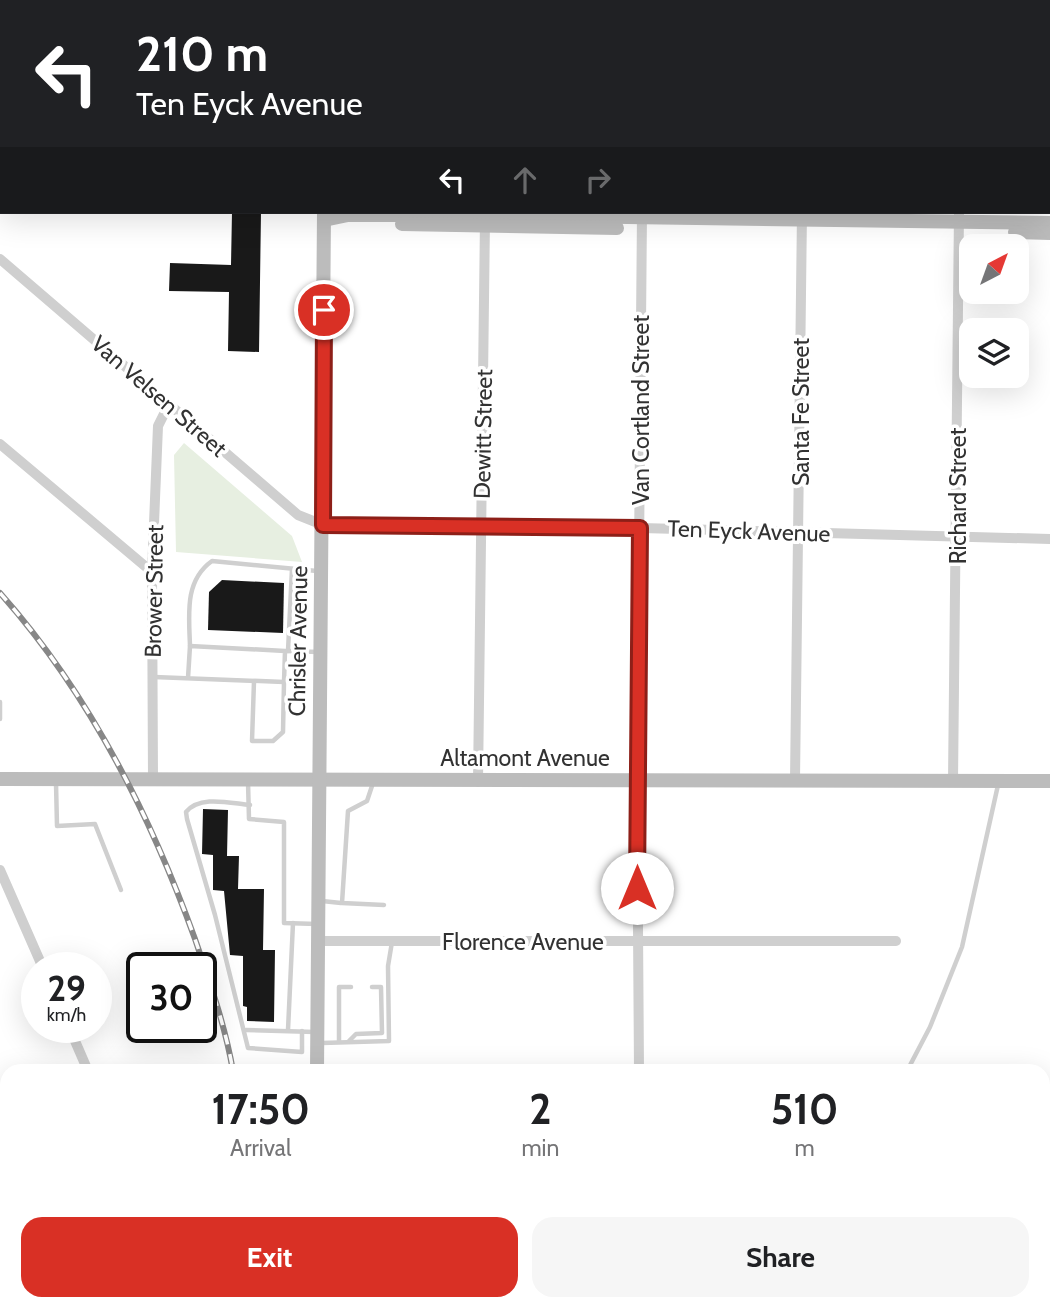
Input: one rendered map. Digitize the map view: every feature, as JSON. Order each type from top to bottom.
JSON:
[{"type":"street","points":[[324,216],[1050,223]]},
{"type":"street","name":"Chrisler Avenue","points":[[317,1064],[324,216]]},
{"type":"street","name":"Dewitt Street","points":[[478,782],[486,218]]},
{"type":"street","name":"Van Cortland Street","points":[[639,1064],[637,781],[642,219]]},
{"type":"street","name":"Santa Fe Street","points":[[795,780],[802,221]]},
{"type":"street","points":[[959,222],[1050,233]]},
{"type":"street","name":"Richard Street","points":[[953,781],[958,538],[959,222]]},
{"type":"street","name":"Van Velsen Street","points":[[0,259],[298,515],[323,525]]},
{"type":"street","name":"Brower Street","points":[[153,779],[152,572],[159,426],[168,406]]},
{"type":"street","points":[[0,444],[152,572]]},
{"type":"street","name":"Ten Eyck Avenue","points":[[323,525],[640,528],[1050,539]]},
{"type":"street","name":"Altamont Avenue","points":[[0,779],[318,778],[478,782],[1050,780]]},
{"type":"street","points":[[0,870],[36,952]]},
{"type":"street","name":"Florence Avenue","points":[[318,941],[896,941]]},
{"type":"street","points":[[76,1043],[85,1064]]},
{"type":"lane","points":[[188,678],[190,590],[203,567],[212,561],[322,572]]},
{"type":"lane","points":[[254,681],[252,741],[273,741],[283,732],[292,569]]},
{"type":"lane","points":[[190,646],[320,653]]},
{"type":"lane","points":[[153,677],[284,682]]},
{"type":"lane","points":[[0,702],[0,719]]},
{"type":"lane","points":[[56,779],[57,827],[95,824],[121,890]]},
{"type":"lane","points":[[248,779],[249,819],[284,822],[284,923],[318,924]]},
{"type":"lane","points":[[342,903],[348,811],[367,801],[373,790],[373,779]]},
{"type":"lane","points":[[911,1064],[930,1027],[962,947],[999,781]]},
{"type":"lane","points":[[250,805],[202,801],[186,812],[246,1030],[248,1048],[302,1052],[302,1031]]},
{"type":"lane","points":[[318,901],[384,905]]},
{"type":"lane","points":[[288,1030],[293,923]]},
{"type":"lane","points":[[246,1030],[302,1031],[339,1042],[389,1041],[388,966],[392,941]]},
{"type":"lane","points":[[339,1042],[339,987],[351,987]]},
{"type":"lane","points":[[348,1042],[356,1034],[382,1033],[381,987],[372,987]]},
{"type":"shaded area","points":[[184,443],[292,536],[302,562],[176,552],[174,455]]},
{"type":"building","points":[[232,214],[261,214],[259,352],[228,351],[229,292],[169,291],[170,263],[231,265]]},
{"type":"building","points":[[222,580],[284,583],[283,633],[208,630],[209,592]]},
{"type":"building","points":[[203,809],[228,810],[227,856],[239,856],[238,889],[264,889],[263,950],[275,950],[274,1022],[247,1021],[247,1007],[243,1006],[243,956],[230,955],[224,891],[213,890],[213,855],[202,854]]},
{"type":"railway","points":[[0,593],[32,631],[89,713],[137,801],[195,939],[212,988],[232,1064]]},
{"type":"route","points":[[324,310],[323,525],[640,528],[637,888]]}]
